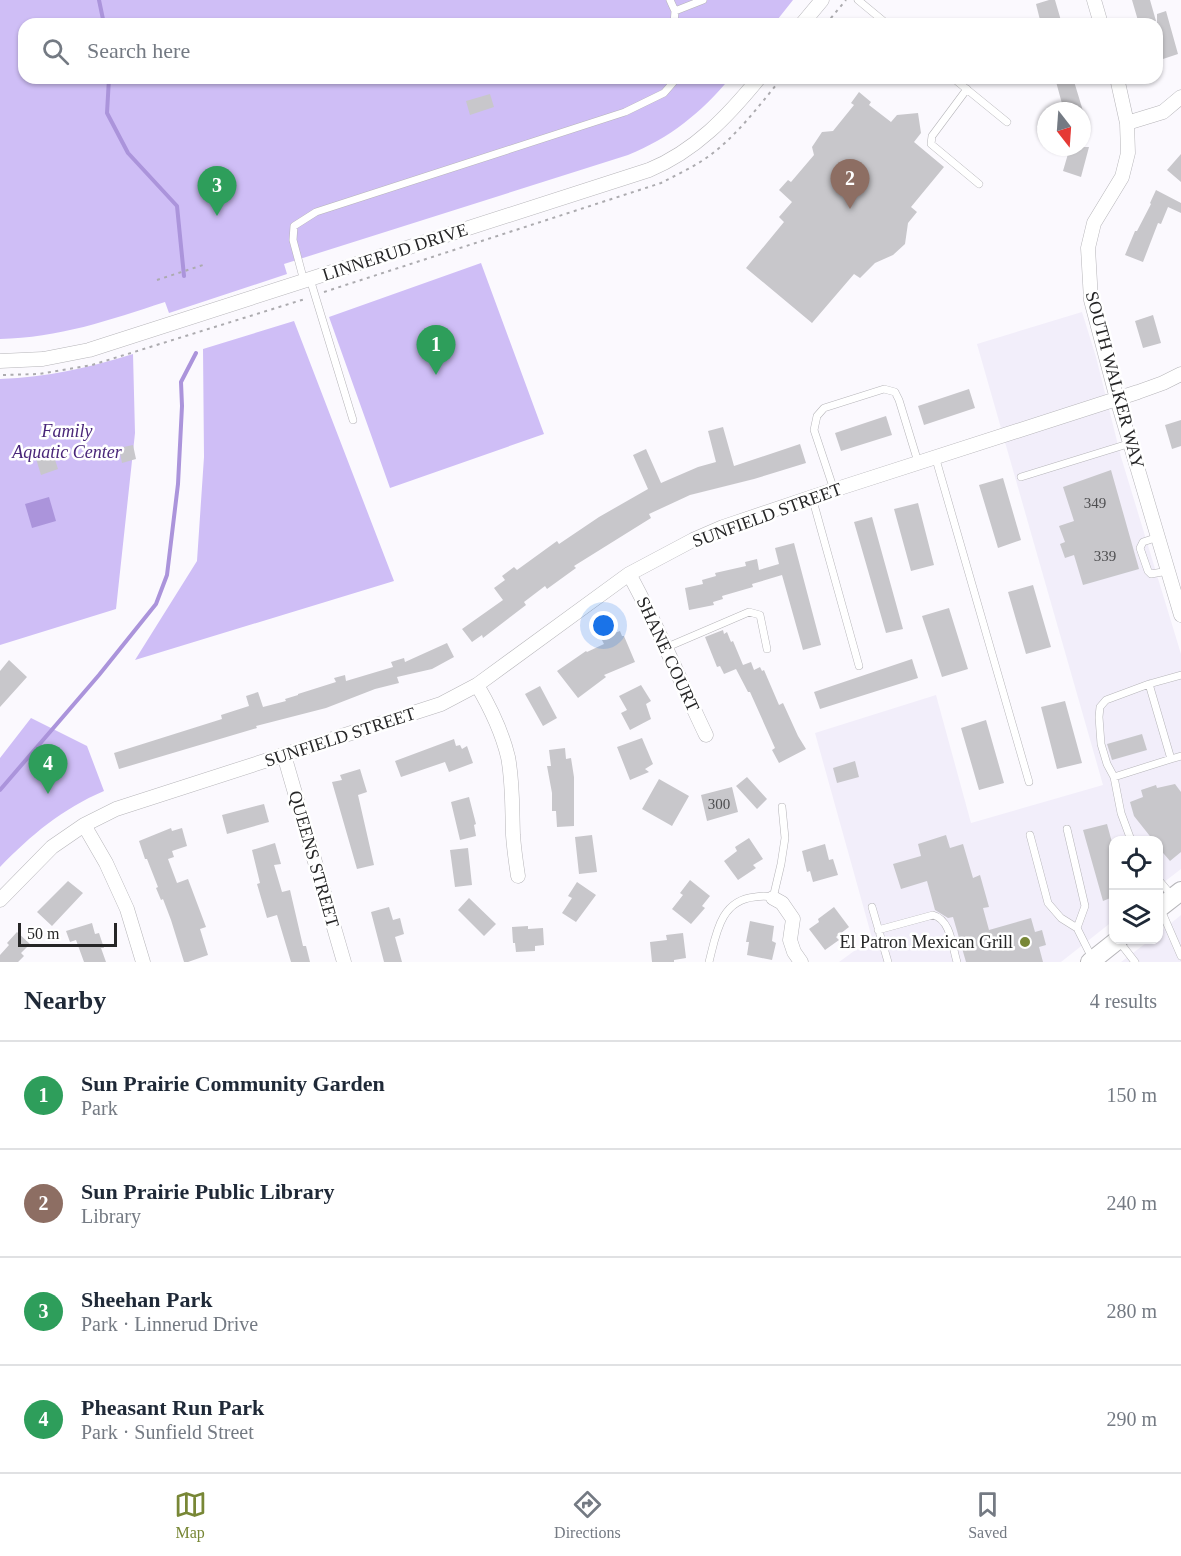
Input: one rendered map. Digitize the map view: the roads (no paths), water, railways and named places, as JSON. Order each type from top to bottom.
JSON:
[{"type":"main road","points":[[1092,961],[1114,944]]},
{"type":"street","points":[[807,18],[822,0]]},
{"type":"street","points":[[1094,0],[1099,18]]},
{"type":"street","name":"LINNERUD DRIVE","points":[[0,361],[43,359],[89,350],[659,166],[709,132],[735,107],[754,84]]},
{"type":"street","name":"SOUTH WALKER WAY","points":[[1119,84],[1123,99],[1128,153],[1122,177],[1094,223],[1088,248],[1091,300],[1117,399],[1181,615]]},
{"type":"street","points":[[1126,123],[1163,112],[1181,97]]},
{"type":"street","name":"SUNFIELD STREET","points":[[0,900],[52,847],[84,825],[117,809],[441,704],[477,685],[629,574],[693,540],[723,527],[935,456],[1117,399],[1163,383],[1181,374]]},
{"type":"street","name":"SHANE COURT","points":[[629,574],[706,735]]},
{"type":"street","points":[[477,685],[504,741],[508,757],[512,779],[513,838],[518,876]]},
{"type":"street","name":"QUEENS STREET","points":[[284,755],[344,962]]},
{"type":"street","points":[[84,825],[106,863],[127,909],[143,962]]},
{"type":"street","points":[[773,898],[782,903],[793,919],[790,940],[801,962]]},
{"type":"lane","points":[[670,0],[675,11],[674,18]]},
{"type":"lane","points":[[675,11],[703,0]]},
{"type":"lane","points":[[858,0],[880,18]]},
{"type":"lane","points":[[353,420],[293,240],[294,226],[316,212],[625,112],[664,93],[672,84]]},
{"type":"lane","points":[[961,84],[1007,122]]},
{"type":"lane","points":[[967,89],[932,136],[932,144],[979,184]]},
{"type":"lane","points":[[834,490],[814,429],[817,416],[824,408],[884,389],[895,392],[918,462]]},
{"type":"lane","points":[[1021,477],[1131,443]]},
{"type":"lane","points":[[935,456],[1029,782]]},
{"type":"lane","points":[[812,497],[859,666]]},
{"type":"lane","points":[[1158,537],[1143,542],[1140,548],[1151,574],[1168,571]]},
{"type":"lane","points":[[665,648],[749,612],[760,615],[767,649]]},
{"type":"lane","points":[[1130,836],[1121,813],[1114,777],[1101,744],[1100,707],[1106,700],[1119,694],[1181,675]]},
{"type":"lane","points":[[1149,684],[1171,759]]},
{"type":"lane","points":[[1114,777],[1181,756]]},
{"type":"lane","points":[[710,962],[714,936],[720,920],[734,904],[749,897],[773,898],[785,838],[782,807]]},
{"type":"lane","points":[[1067,829],[1085,906],[1077,928]]},
{"type":"lane","points":[[1030,835],[1048,903],[1061,918],[1077,928],[1092,961]]},
{"type":"lane","points":[[1168,901],[1181,956]]},
{"type":"lane","points":[[872,907],[888,962]]},
{"type":"lane","points":[[878,930],[933,915],[941,917],[945,922],[957,962]]},
{"type":"lane","points":[[1122,944],[1135,962]]},
{"type":"waterway","points":[[99,0],[103,18]]},
{"type":"waterway","points":[[109,84],[107,113],[128,153],[177,206],[184,276]]},
{"type":"waterway","points":[[0,790],[99,675],[156,604],[167,575],[178,484],[181,382],[196,353]]},
{"type":"place","name":"Sun Prairie Public Library","points":[[850,209]]},
{"type":"place","name":"Sheehan Park","points":[[217,216]]},
{"type":"place","name":"Sun Prairie Community Garden","points":[[436,375]]},
{"type":"place","name":"Pheasant Run Park","points":[[48,794]]},
{"type":"place","name":"El Patron Mexican Grill","points":[[1025,942]]},
{"type":"park label","name":"Family Aquatic Center","points":[[67,441]]}]
